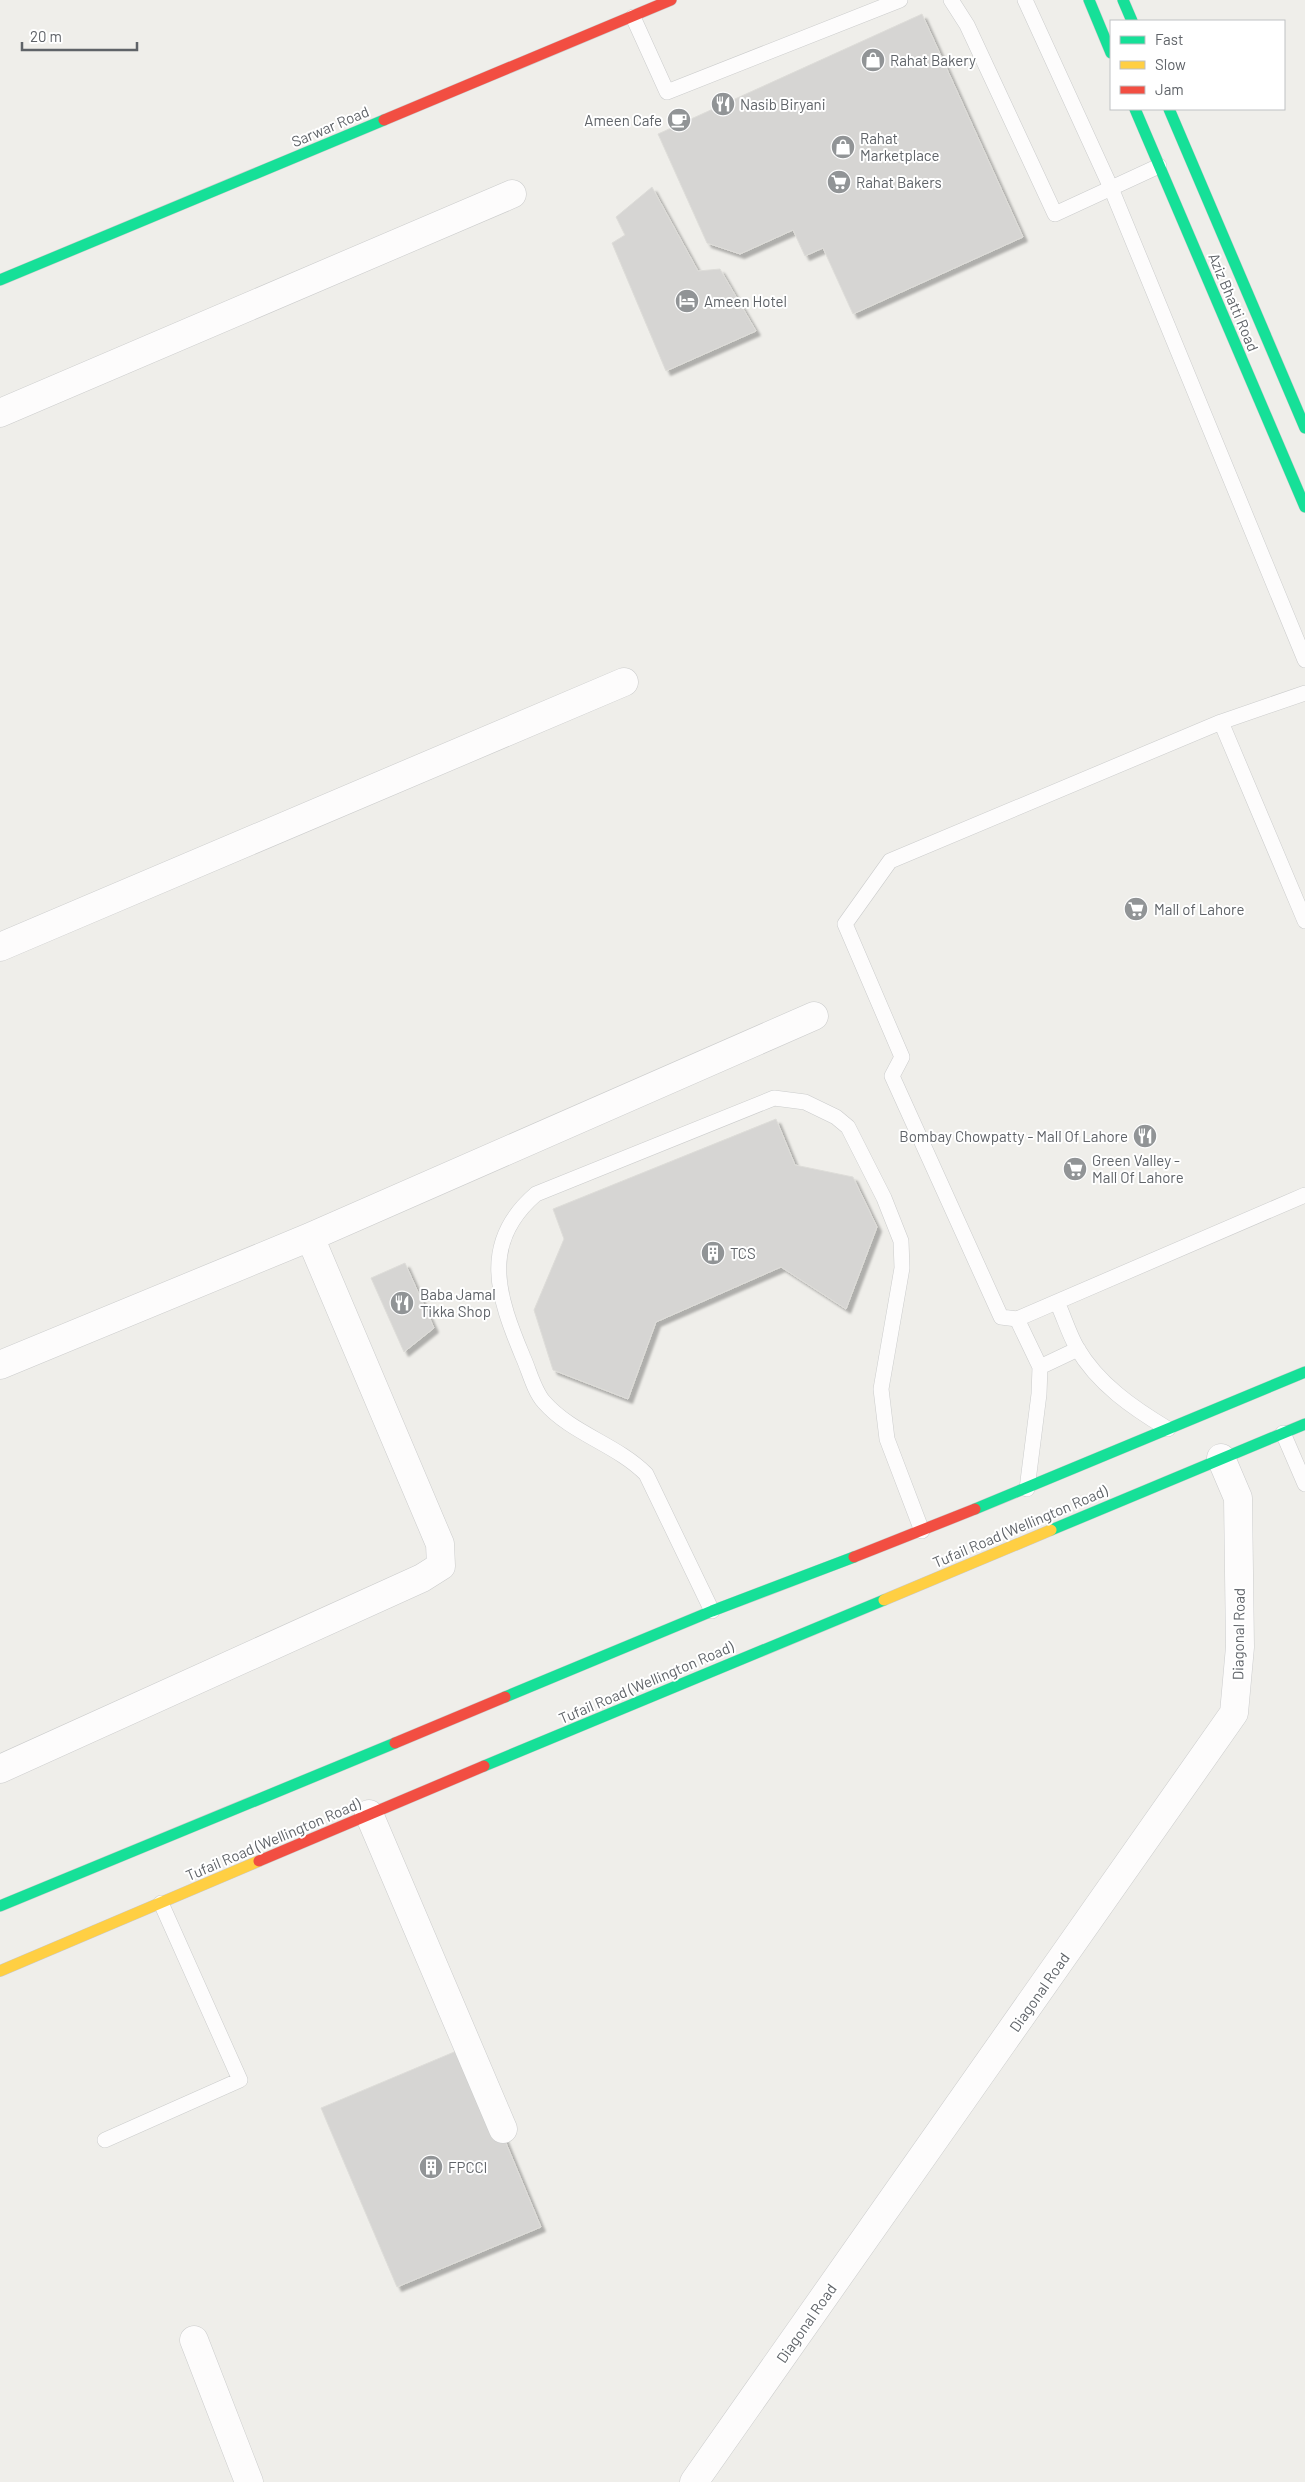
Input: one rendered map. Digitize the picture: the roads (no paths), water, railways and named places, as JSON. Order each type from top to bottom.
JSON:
[{"type":"main road","name":"Sarwar Road","points":[[0,280],[671,0]]},
{"type":"main road","points":[[1089,0],[1110,51]]},
{"type":"main road","points":[[1123,0],[1132,20]]},
{"type":"main road","name":"Aziz Bhatti Road","points":[[1135,110],[1305,507]]},
{"type":"main road","name":"Aziz Bhatti Road","points":[[1169,110],[1305,428]]},
{"type":"main road","name":"Tufail Road (Wellington Road)","points":[[0,1906],[712,1611],[1027,1489],[1305,1372]]},
{"type":"main road","name":"Tufail Road (Wellington Road)","points":[[0,1972],[369,1814],[1305,1424]]},
{"type":"street","points":[[0,413],[512,194]]},
{"type":"street","points":[[0,947],[624,682]]},
{"type":"street","points":[[0,1365],[310,1237],[814,1016]]},
{"type":"street","points":[[1,1764],[422,1578],[440,1566],[440,1544],[310,1237]]},
{"type":"street","name":"Diagonal Road","points":[[694,2482],[1234,1713],[1240,1646],[1238,1498],[1221,1458]]},
{"type":"street","points":[[369,1814],[502,2129]]},
{"type":"street","points":[[194,2340],[249,2482]]},
{"type":"lane","points":[[632,17],[667,92],[900,0]]},
{"type":"lane","points":[[951,0],[967,25],[1055,214],[1159,166]]},
{"type":"lane","points":[[1025,0],[1112,188],[1305,660]]},
{"type":"lane","points":[[1305,694],[1221,722],[890,861],[845,924],[902,1057],[892,1076],[1001,1317],[1017,1319],[1305,1195]]},
{"type":"lane","points":[[1221,722],[1305,921]]},
{"type":"lane","points":[[712,1611],[646,1474],[632,1459],[588,1436],[542,1401],[506,1315],[499,1290],[499,1252],[509,1226],[522,1206],[536,1194],[774,1098],[805,1102],[836,1117],[848,1127],[884,1198],[901,1241],[902,1268],[881,1389],[886,1439],[922,1531]]},
{"type":"lane","points":[[1057,1302],[1078,1348],[1105,1383],[1133,1408],[1168,1429]]},
{"type":"lane","points":[[1017,1319],[1040,1367],[1039,1394],[1027,1489]]},
{"type":"lane","points":[[1040,1367],[1078,1348]]},
{"type":"lane","points":[[1283,1433],[1305,1484]]},
{"type":"lane","points":[[105,2140],[240,2080],[161,1903]]},
{"type":"place","name":"Rahat Bakery","points":[[873,60]]},
{"type":"place","name":"Nasib Biryani","points":[[723,104]]},
{"type":"place","name":"Ameen Cafe","points":[[679,120]]},
{"type":"place","name":"Rahat Marketplace","points":[[843,147]]},
{"type":"place","name":"Rahat Bakers","points":[[839,182]]},
{"type":"place","name":"Ameen Hotel","points":[[687,301]]},
{"type":"place","name":"Mall of Lahore","points":[[1136,909]]},
{"type":"place","name":"Bombay Chowpatty - Mall Of Lahore","points":[[1145,1136]]},
{"type":"place","name":"Green Valley - Mall Of Lahore","points":[[1075,1169]]},
{"type":"place","name":"TCS","points":[[713,1253]]},
{"type":"place","name":"Baba Jamal Tikka Shop","points":[[402,1303]]},
{"type":"place","name":"FPCCI","points":[[431,2167]]}]
